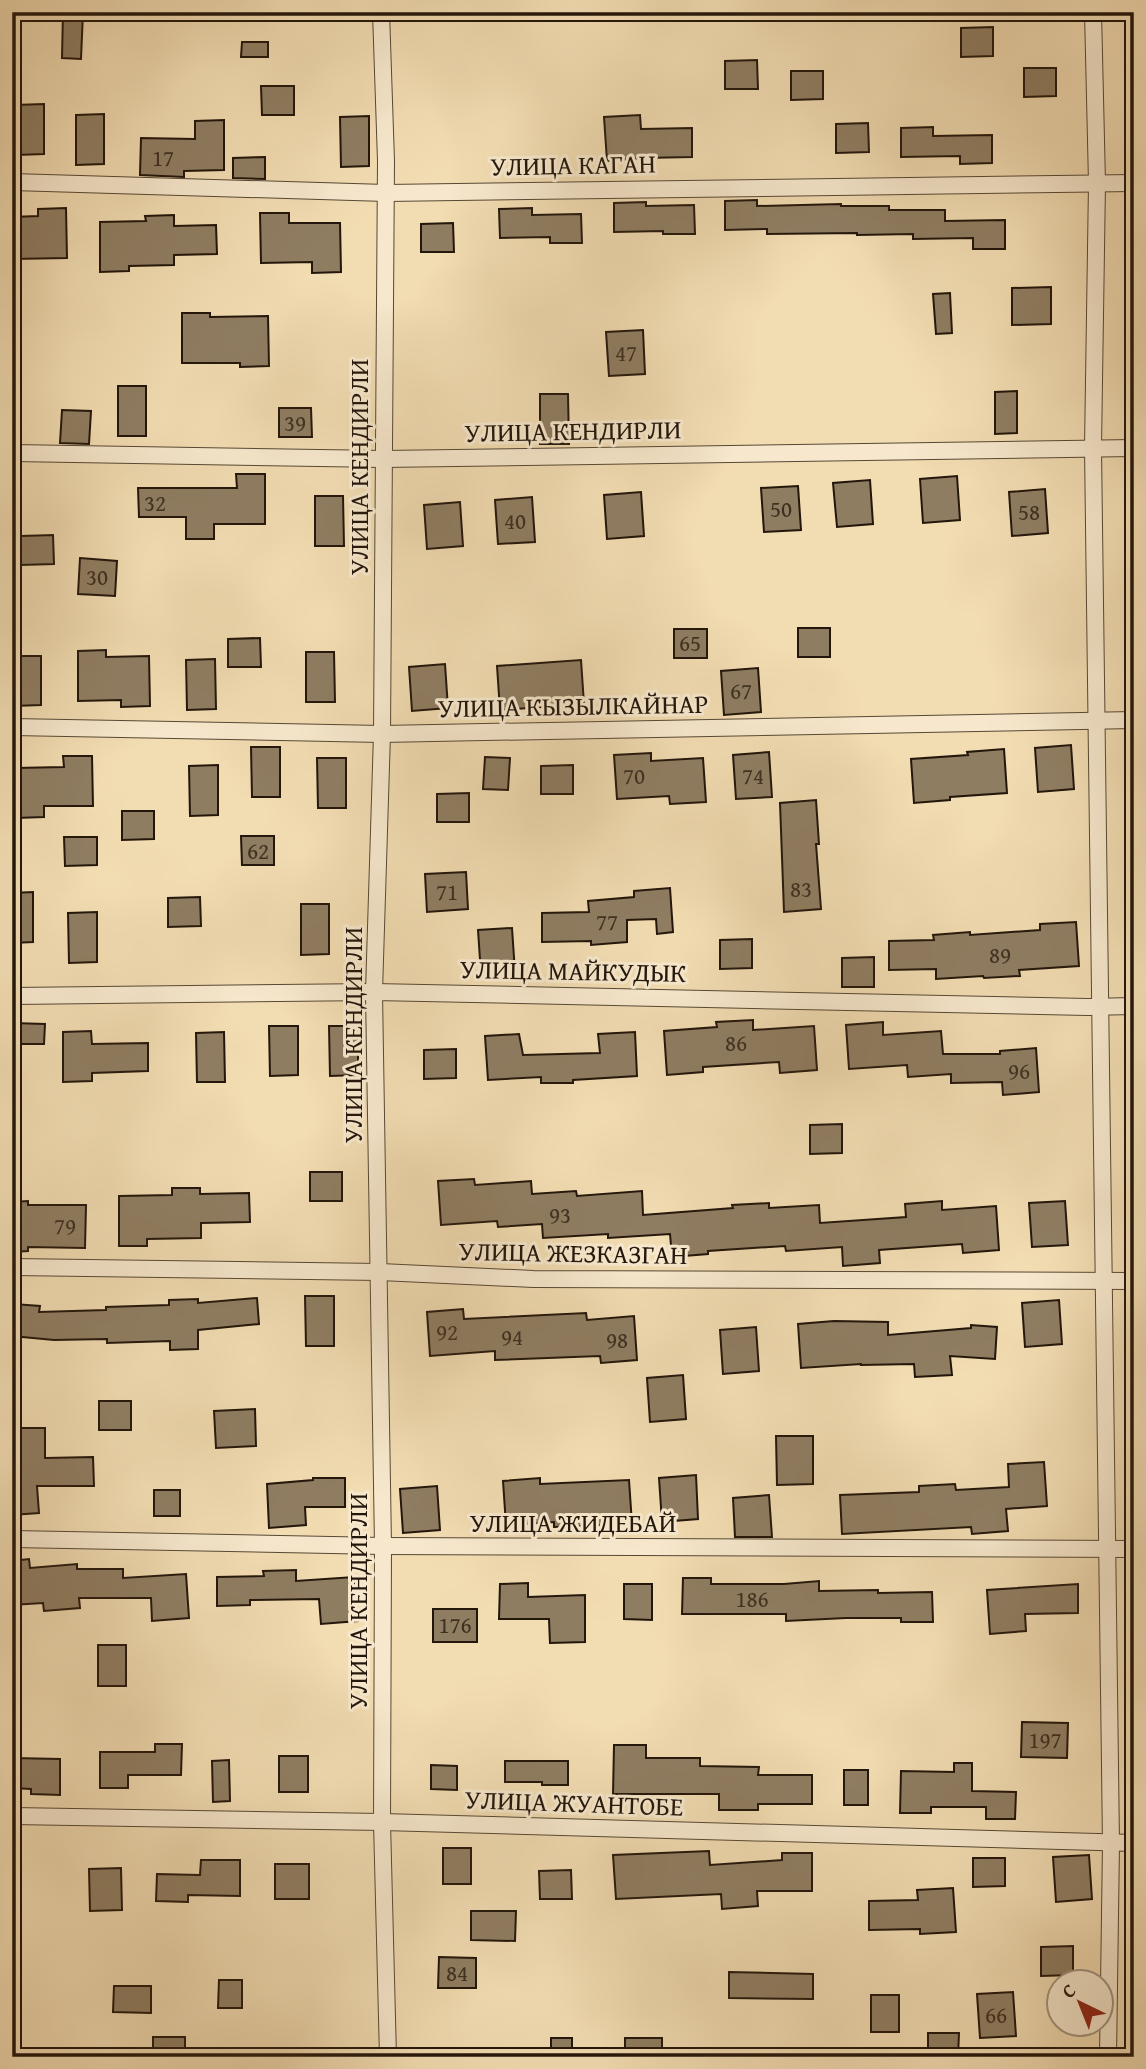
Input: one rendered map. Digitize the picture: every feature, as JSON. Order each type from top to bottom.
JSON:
[{"type":"street","name":"УЛИЦА КЕНДИРЛИ","points":[[381,12],[386,192],[382,734],[374,992],[383,1546],[382,1822],[388,2057]]},
{"type":"street","points":[[1093,12],[1097,183],[1093,448],[1105,1549],[1111,1844],[1108,2057]]},
{"type":"street","name":"УЛИЦА КАГАН","points":[[12,183],[386,192],[1134,183]]},
{"type":"street","name":"УЛИЦА КЕНДИРЛИ","points":[[12,453],[383,459],[1134,448]]},
{"type":"street","name":"УЛИЦА КЫЗЫЛКАЙНАР","points":[[12,727],[382,734],[1134,720]]},
{"type":"street","name":"УЛИЦА МАЙКУДЫК","points":[[12,996],[374,992],[1134,1006]]},
{"type":"street","name":"УЛИЦА ЖЕЗКАЗГАН","points":[[12,1267],[380,1272],[533,1279],[1134,1281]]},
{"type":"street","name":"УЛИЦА ЖИДЕБАЙ","points":[[12,1539],[383,1546],[1134,1549]]},
{"type":"street","name":"УЛИЦА ЖУАНТОБЕ","points":[[12,1816],[382,1822],[1134,1843]]},
{"type":"building","points":[[63,12],[83,12],[81,59],[62,58]]},
{"type":"building","points":[[993,27],[993,56],[961,57],[961,28]]},
{"type":"building","points":[[242,42],[268,42],[268,57],[241,57]]},
{"type":"building","points":[[757,60],[758,89],[725,89],[725,61]]},
{"type":"building","points":[[1024,68],[1056,68],[1056,96],[1024,97]]},
{"type":"building","points":[[791,71],[823,71],[823,99],[791,100]]},
{"type":"building","points":[[261,86],[294,86],[294,115],[262,115]]},
{"type":"building","points":[[44,104],[44,154],[16,155],[15,105]]},
{"type":"building","points":[[104,114],[104,164],[76,165],[76,115]]},
{"type":"building","points":[[640,115],[641,129],[692,128],[692,157],[607,161],[604,117]]},
{"type":"building","points":[[369,116],[369,166],[341,167],[340,117]]},
{"type":"building","points":[[224,120],[224,170],[184,171],[184,177],[140,175],[141,138],[195,139],[195,121]]},
{"type":"building","points":[[868,123],[869,152],[836,153],[836,124]]},
{"type":"building","points":[[933,127],[933,136],[992,135],[992,163],[960,164],[960,156],[901,157],[901,128]]},
{"type":"building","points":[[265,157],[265,179],[233,178],[233,158]]},
{"type":"building","points":[[757,200],[757,206],[889,206],[889,210],[945,210],[945,221],[1005,220],[1005,249],[973,249],[973,238],[913,239],[913,234],[767,234],[767,229],[725,230],[725,201]]},
{"type":"building","points":[[646,202],[646,206],[694,205],[695,234],[663,234],[663,231],[614,232],[614,203]]},
{"type":"building","points":[[66,208],[67,258],[12,259],[12,217],[38,216],[38,209]]},
{"type":"building","points":[[532,208],[532,215],[581,214],[582,243],[550,243],[550,237],[500,238],[499,209]]},
{"type":"building","points":[[260,213],[289,213],[289,223],[340,223],[341,272],[312,273],[312,262],[261,263]]},
{"type":"building","points":[[174,215],[174,226],[216,225],[217,254],[174,255],[174,265],[129,266],[129,271],[100,272],[100,222],[146,221],[145,216]]},
{"type":"building","points":[[453,223],[454,252],[421,252],[421,224]]},
{"type":"building","points":[[1051,287],[1051,324],[1012,325],[1012,288]]},
{"type":"building","points":[[950,293],[952,333],[936,334],[933,294]]},
{"type":"building","points":[[182,313],[210,313],[210,317],[268,316],[269,366],[182,363]]},
{"type":"building","points":[[643,330],[645,374],[609,376],[606,332]]},
{"type":"building","points":[[118,386],[146,386],[146,436],[118,436]]},
{"type":"building","points":[[1017,391],[1017,433],[995,434],[995,392]]},
{"type":"building","points":[[540,394],[568,394],[569,444],[540,444]]},
{"type":"building","points":[[279,408],[311,408],[312,437],[279,437]]},
{"type":"building","points":[[62,410],[91,411],[89,444],[60,443]]},
{"type":"building","points":[[236,474],[265,474],[265,524],[214,524],[214,539],[186,539],[186,517],[139,517],[138,488],[237,488]]},
{"type":"building","points":[[957,476],[960,520],[923,523],[920,479]]},
{"type":"building","points":[[870,480],[873,524],[837,527],[833,483]]},
{"type":"building","points":[[798,486],[801,530],[764,532],[761,488]]},
{"type":"building","points":[[1045,489],[1048,533],[1012,536],[1009,492]]},
{"type":"building","points":[[641,492],[644,536],[607,539],[604,495]]},
{"type":"building","points":[[315,496],[343,496],[344,546],[315,546]]},
{"type":"building","points":[[532,497],[535,542],[498,544],[495,500]]},
{"type":"building","points":[[460,502],[463,546],[427,549],[424,505]]},
{"type":"building","points":[[53,535],[54,564],[21,565],[21,536]]},
{"type":"building","points":[[80,558],[117,561],[115,596],[78,594]]},
{"type":"building","points":[[798,628],[830,628],[830,657],[798,657]]},
{"type":"building","points":[[674,629],[707,629],[707,658],[674,658]]},
{"type":"building","points":[[260,638],[261,667],[228,667],[228,639]]},
{"type":"building","points":[[106,650],[106,657],[149,656],[150,706],[121,707],[121,700],[78,701],[78,651]]},
{"type":"building","points":[[306,652],[334,652],[335,702],[306,702]]},
{"type":"building","points":[[12,656],[41,656],[41,705],[13,706]]},
{"type":"building","points":[[215,659],[216,709],[187,710],[186,660]]},
{"type":"building","points":[[581,660],[584,704],[500,710],[497,666]]},
{"type":"building","points":[[445,664],[448,708],[412,711],[409,667]]},
{"type":"building","points":[[758,668],[761,712],[724,715],[721,671]]},
{"type":"building","points":[[1071,745],[1074,789],[1038,792],[1035,748]]},
{"type":"building","points":[[251,747],[280,747],[280,797],[252,797]]},
{"type":"building","points":[[1004,749],[1007,793],[950,797],[950,800],[914,803],[911,759],[968,755],[967,752]]},
{"type":"building","points":[[769,752],[772,797],[736,799],[733,755]]},
{"type":"building","points":[[651,753],[651,761],[703,758],[706,802],[670,804],[669,796],[617,799],[614,755]]},
{"type":"building","points":[[63,756],[92,756],[93,806],[44,806],[44,817],[16,818],[15,768],[64,767]]},
{"type":"building","points":[[485,757],[510,758],[508,790],[483,789]]},
{"type":"building","points":[[317,758],[346,758],[346,808],[318,808]]},
{"type":"building","points":[[218,765],[218,815],[190,816],[189,766]]},
{"type":"building","points":[[573,765],[573,794],[541,794],[541,766]]},
{"type":"building","points":[[469,793],[469,822],[437,822],[437,794]]},
{"type":"building","points":[[816,800],[821,909],[784,912],[780,803]]},
{"type":"building","points":[[122,811],[154,811],[154,839],[122,840]]},
{"type":"building","points":[[241,836],[274,836],[274,865],[242,865]]},
{"type":"building","points":[[64,837],[97,837],[97,865],[65,866]]},
{"type":"building","points":[[466,872],[468,909],[427,912],[425,874]]},
{"type":"building","points":[[670,888],[673,932],[657,934],[656,919],[627,920],[627,942],[591,945],[591,941],[542,942],[542,913],[589,912],[588,901],[634,897],[634,891]]},
{"type":"building","points":[[33,892],[33,942],[12,943],[12,893]]},
{"type":"building","points":[[200,897],[201,926],[168,927],[168,898]]},
{"type":"building","points":[[301,904],[329,904],[329,954],[301,955]]},
{"type":"building","points":[[97,912],[97,962],[69,963],[68,913]]},
{"type":"building","points":[[1076,922],[1079,966],[1019,970],[1020,976],[984,978],[936,979],[936,969],[889,970],[889,941],[934,940],[933,935],[970,932],[970,935],[1040,930],[1040,924]]},
{"type":"building","points":[[512,928],[515,972],[481,974],[478,930]]},
{"type":"building","points":[[752,939],[752,968],[720,969],[720,940]]},
{"type":"building","points":[[874,957],[874,987],[842,987],[842,958]]},
{"type":"building","points":[[753,1020],[753,1030],[814,1026],[817,1070],[780,1073],[779,1062],[703,1067],[703,1072],[667,1075],[664,1031],[717,1027],[716,1022]]},
{"type":"building","points":[[883,1022],[883,1035],[941,1031],[943,1054],[1000,1054],[1000,1051],[1036,1048],[1039,1092],[1003,1095],[1002,1082],[951,1083],[951,1074],[908,1077],[907,1065],[849,1069],[846,1025]]},
{"type":"building","points":[[12,1023],[45,1024],[44,1044],[12,1044]]},
{"type":"building","points":[[269,1026],[298,1026],[298,1075],[270,1076]]},
{"type":"building","points":[[329,1026],[358,1026],[358,1075],[330,1076]]},
{"type":"building","points":[[91,1031],[92,1044],[148,1043],[148,1071],[92,1073],[92,1081],[63,1082],[63,1032]]},
{"type":"building","points":[[224,1032],[225,1082],[197,1082],[196,1033]]},
{"type":"building","points":[[635,1032],[637,1076],[573,1080],[573,1083],[541,1083],[541,1077],[488,1080],[485,1036],[519,1034],[523,1055],[600,1053],[598,1034]]},
{"type":"building","points":[[456,1049],[456,1078],[424,1079],[424,1050]]},
{"type":"building","points":[[842,1124],[842,1153],[810,1154],[810,1125]]},
{"type":"building","points":[[310,1172],[342,1172],[342,1201],[310,1201]]},
{"type":"building","points":[[474,1179],[475,1185],[531,1181],[532,1194],[576,1191],[577,1196],[642,1191],[643,1215],[733,1208],[732,1205],[769,1203],[769,1208],[819,1205],[820,1223],[906,1217],[905,1204],[942,1201],[942,1210],[996,1206],[999,1250],[963,1253],[962,1244],[879,1250],[880,1263],[843,1266],[842,1247],[786,1251],[785,1246],[708,1251],[708,1254],[672,1257],[670,1234],[543,1238],[542,1224],[498,1227],[497,1221],[441,1225],[438,1181]]},
{"type":"building","points":[[172,1188],[200,1188],[200,1194],[249,1193],[250,1222],[201,1223],[201,1238],[147,1239],[147,1246],[119,1246],[119,1196],[172,1195]]},
{"type":"building","points":[[28,1201],[28,1205],[86,1205],[85,1248],[28,1247],[28,1251],[12,1252],[12,1202]]},
{"type":"building","points":[[1065,1201],[1068,1245],[1032,1247],[1029,1203]]},
{"type":"building","points":[[305,1296],[334,1296],[334,1346],[306,1346]]},
{"type":"building","points":[[257,1298],[259,1324],[198,1330],[198,1349],[170,1350],[170,1341],[107,1343],[107,1339],[54,1340],[12,1336],[14,1304],[40,1306],[39,1312],[169,1305],[169,1300],[198,1299],[198,1303]]},
{"type":"building","points":[[1059,1300],[1062,1344],[1025,1347],[1022,1303]]},
{"type":"building","points":[[463,1309],[464,1319],[586,1313],[587,1320],[634,1316],[637,1360],[601,1363],[600,1356],[495,1360],[495,1351],[430,1356],[427,1312]]},
{"type":"building","points":[[834,1321],[888,1322],[888,1335],[971,1328],[971,1325],[997,1327],[995,1359],[950,1356],[952,1375],[915,1377],[914,1364],[801,1368],[798,1324]]},
{"type":"building","points":[[756,1327],[759,1371],[723,1374],[720,1330]]},
{"type":"building","points":[[683,1375],[686,1419],[650,1422],[647,1378]]},
{"type":"building","points":[[99,1401],[131,1401],[131,1430],[99,1430]]},
{"type":"building","points":[[255,1409],[256,1446],[216,1448],[214,1411]]},
{"type":"building","points":[[13,1428],[45,1428],[45,1458],[93,1457],[94,1486],[37,1486],[39,1513],[12,1515]]},
{"type":"building","points":[[776,1436],[813,1436],[813,1484],[777,1485]]},
{"type":"building","points":[[1044,1462],[1047,1506],[1006,1509],[1008,1531],[972,1534],[971,1527],[842,1534],[840,1495],[919,1492],[919,1486],[955,1484],[956,1490],[1009,1487],[1008,1464]]},
{"type":"building","points":[[696,1475],[698,1519],[662,1522],[659,1478]]},
{"type":"building","points":[[313,1478],[345,1478],[345,1507],[305,1507],[306,1525],[269,1528],[267,1484]]},
{"type":"building","points":[[540,1478],[540,1484],[629,1480],[632,1524],[554,1527],[554,1522],[506,1525],[503,1481]]},
{"type":"building","points":[[437,1486],[440,1530],[403,1533],[400,1489]]},
{"type":"building","points":[[154,1490],[180,1490],[180,1516],[154,1516]]},
{"type":"building","points":[[769,1495],[772,1537],[735,1537],[733,1498]]},
{"type":"building","points":[[29,1559],[30,1568],[77,1564],[77,1569],[123,1569],[123,1578],[186,1574],[189,1618],[152,1621],[151,1598],[79,1598],[80,1608],[44,1611],[43,1603],[12,1605],[12,1561]]},
{"type":"building","points":[[296,1570],[296,1581],[354,1577],[358,1621],[321,1624],[319,1599],[250,1600],[250,1605],[217,1606],[217,1577],[264,1576],[263,1571]]},
{"type":"building","points":[[683,1578],[711,1578],[711,1584],[819,1581],[819,1591],[932,1592],[933,1622],[901,1622],[901,1618],[786,1621],[786,1614],[682,1614]]},
{"type":"building","points":[[528,1583],[528,1597],[585,1595],[585,1642],[550,1643],[549,1619],[499,1619],[500,1584]]},
{"type":"building","points":[[624,1584],[652,1584],[652,1620],[624,1619]]},
{"type":"building","points":[[1078,1584],[1078,1613],[1025,1614],[1026,1631],[990,1634],[987,1590]]},
{"type":"building","points":[[433,1609],[477,1609],[477,1642],[433,1642]]},
{"type":"building","points":[[98,1645],[126,1645],[126,1686],[98,1686]]},
{"type":"building","points":[[1022,1722],[1068,1723],[1067,1758],[1021,1757]]},
{"type":"building","points":[[155,1744],[182,1744],[181,1775],[128,1775],[128,1788],[100,1788],[100,1752],[155,1752]]},
{"type":"building","points":[[614,1745],[646,1745],[646,1758],[700,1758],[700,1766],[759,1767],[758,1775],[812,1775],[812,1804],[758,1804],[758,1810],[719,1810],[719,1794],[613,1794]]},
{"type":"building","points":[[279,1756],[308,1756],[308,1792],[279,1792]]},
{"type":"building","points":[[12,1758],[60,1759],[60,1795],[31,1794],[31,1789],[12,1788]]},
{"type":"building","points":[[229,1760],[230,1801],[213,1802],[212,1761]]},
{"type":"building","points":[[505,1761],[568,1761],[568,1785],[505,1782]]},
{"type":"building","points":[[954,1763],[972,1763],[972,1791],[1016,1792],[1015,1819],[986,1819],[986,1807],[931,1807],[931,1813],[900,1813],[901,1771],[954,1772]]},
{"type":"building","points":[[431,1765],[457,1766],[457,1790],[431,1789]]},
{"type":"building","points":[[844,1770],[868,1770],[868,1805],[844,1805]]},
{"type":"building","points":[[443,1848],[471,1848],[471,1884],[443,1884]]},
{"type":"building","points":[[709,1851],[710,1865],[782,1860],[782,1853],[812,1853],[812,1891],[757,1891],[758,1906],[722,1909],[721,1894],[616,1899],[613,1855]]},
{"type":"building","points":[[1089,1855],[1092,1899],[1056,1902],[1053,1857]]},
{"type":"building","points":[[973,1858],[1005,1858],[1005,1886],[973,1887]]},
{"type":"building","points":[[201,1860],[240,1860],[240,1896],[188,1895],[188,1902],[156,1901],[157,1874],[200,1875]]},
{"type":"building","points":[[275,1864],[309,1864],[309,1899],[275,1899]]},
{"type":"building","points":[[121,1868],[122,1910],[90,1911],[89,1869]]},
{"type":"building","points":[[571,1870],[572,1899],[540,1899],[539,1871]]},
{"type":"building","points":[[953,1888],[956,1932],[920,1934],[920,1929],[869,1930],[869,1901],[918,1900],[917,1890]]},
{"type":"building","points":[[471,1911],[516,1911],[515,1941],[471,1940]]},
{"type":"building","points":[[1073,1946],[1073,1968],[1044,1968],[1044,1976],[1041,1976],[1041,1947]]},
{"type":"building","points":[[439,1957],[476,1958],[476,1988],[438,1988]]},
{"type":"building","points":[[729,1972],[813,1974],[813,1999],[729,1998]]},
{"type":"building","points":[[219,1980],[242,1980],[242,2008],[218,2008]]},
{"type":"building","points":[[114,1986],[151,1986],[151,2013],[113,2012]]},
{"type":"building","points":[[1013,1992],[1016,2036],[980,2038],[977,1994]]},
{"type":"building","points":[[871,1995],[899,1995],[899,2032],[871,2032]]},
{"type":"building","points":[[928,2033],[959,2033],[958,2057],[928,2057]]},
{"type":"building","points":[[153,2037],[185,2037],[185,2057],[153,2057]]},
{"type":"building","points":[[551,2038],[572,2038],[572,2057],[551,2057]]},
{"type":"building","points":[[625,2038],[662,2038],[662,2057],[625,2057]]}]
